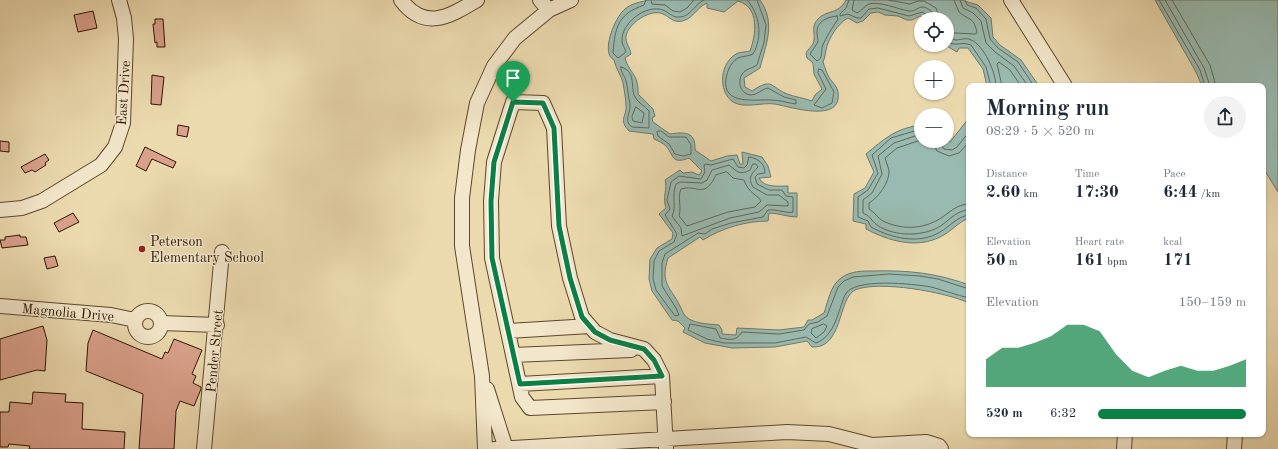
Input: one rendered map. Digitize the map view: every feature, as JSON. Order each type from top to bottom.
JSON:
[{"type":"street","name":"East Drive","points":[[0,210],[22,208],[42,201],[101,165],[116,147],[123,123],[126,39],[124,18],[119,0]]},
{"type":"street","points":[[400,0],[417,15],[434,19],[450,16],[477,0]]},
{"type":"street","points":[[485,449],[482,376],[462,246],[462,198],[468,150],[477,103],[494,66],[515,38],[545,5],[571,0]]},
{"type":"street","points":[[1010,0],[1063,83]]},
{"type":"street","points":[[664,402],[530,408],[522,398],[492,258],[491,201],[494,162],[513,102],[543,103],[554,128],[559,226],[570,278],[582,317],[595,332],[610,340],[644,349],[654,360],[662,376],[664,402],[666,444]]},
{"type":"street","name":"Pender Street","points":[[204,449],[217,325],[222,252]]},
{"type":"street","name":"Magnolia Drive","points":[[0,306],[111,314],[135,320],[134,325],[139,334],[149,338],[158,333],[161,323]]},
{"type":"street","points":[[135,320],[142,312],[152,311],[156,314],[161,323],[217,325]]},
{"type":"street","points":[[508,331],[590,326]]},
{"type":"street","points":[[513,355],[644,349]]},
{"type":"street","points":[[482,376],[502,449],[666,444],[787,432],[822,433],[872,445],[926,442],[939,446],[941,449]]},
{"type":"street","points":[[520,384],[662,376]]},
{"type":"street","points":[[1124,449],[1125,437]]},
{"type":"street","points":[[1234,449],[1235,437]]},
{"type":"water","points":[[649,0],[760,0],[768,17],[769,25],[767,42],[760,68],[744,78],[745,87],[752,91],[768,84],[787,94],[812,101],[815,95],[822,89],[814,74],[813,63],[807,58],[806,53],[814,42],[815,24],[818,19],[825,14],[840,8],[846,0],[961,0],[978,5],[991,18],[993,37],[1000,45],[1021,60],[1037,83],[986,83],[983,69],[968,48],[959,48],[957,52],[954,50],[954,12],[914,12],[914,19],[907,20],[898,16],[885,15],[878,12],[871,13],[863,21],[857,23],[848,18],[844,20],[837,27],[829,41],[823,62],[829,77],[836,86],[838,92],[837,102],[833,108],[824,111],[803,110],[775,104],[743,105],[733,102],[728,97],[724,91],[723,84],[724,69],[727,62],[732,57],[738,53],[750,51],[755,30],[753,15],[750,9],[745,4],[738,1],[724,12],[707,8],[707,3],[700,7],[689,18],[682,21],[674,20],[658,13],[652,13],[640,18],[631,27],[626,36],[626,41],[631,54],[625,58],[637,82],[638,94],[653,109],[655,116],[652,118],[653,122],[670,134],[684,133],[691,136],[695,144],[695,150],[711,161],[727,156],[737,155],[740,164],[743,164],[742,152],[762,157],[768,166],[771,177],[759,178],[761,181],[772,186],[788,186],[788,193],[797,193],[797,217],[769,213],[768,221],[751,222],[734,226],[703,240],[700,237],[668,258],[665,274],[667,284],[684,314],[689,319],[701,323],[719,325],[722,330],[722,334],[736,335],[737,328],[779,330],[804,327],[808,320],[812,320],[824,313],[830,294],[837,281],[848,274],[865,271],[922,273],[957,281],[966,284],[966,302],[929,291],[895,287],[879,286],[855,290],[845,303],[835,332],[829,340],[822,345],[812,347],[807,341],[775,347],[732,348],[705,343],[683,332],[685,328],[678,321],[672,320],[652,291],[649,279],[650,259],[657,248],[672,239],[673,233],[659,214],[666,208],[665,180],[680,170],[683,173],[692,172],[699,175],[702,171],[689,158],[676,160],[666,146],[654,139],[653,134],[629,131],[624,124],[623,121],[626,105],[623,83],[614,60],[610,56],[608,50],[610,35],[617,19],[625,9],[631,5]]},
{"type":"water","points":[[1155,0],[1278,0],[1278,192],[1266,173],[1266,83],[1201,83]]},
{"type":"water","points":[[966,122],[966,220],[940,237],[931,241],[912,243],[884,237],[866,229],[866,224],[853,221],[854,194],[865,188],[874,172],[866,154],[891,135],[914,126],[914,148],[954,148],[954,137]]},
{"type":"building","points":[[93,11],[97,28],[78,32],[74,15]]},
{"type":"building","points":[[155,19],[163,19],[165,47],[157,47],[157,42],[155,43],[153,24],[155,24]]},
{"type":"building","points":[[152,75],[164,77],[161,105],[151,104]]},
{"type":"building","points":[[178,125],[189,127],[187,137],[177,135]]},
{"type":"building","points":[[0,141],[9,142],[9,152],[0,151]]},
{"type":"building","points":[[145,147],[176,162],[173,168],[152,159],[146,171],[136,166]]},
{"type":"building","points":[[45,154],[49,160],[45,163],[46,165],[35,172],[32,170],[25,173],[21,167]]},
{"type":"building","points":[[73,213],[79,222],[59,232],[54,223]]},
{"type":"building","points":[[20,235],[20,237],[26,237],[28,245],[2,248],[0,240],[5,240],[5,237]]},
{"type":"building","points":[[55,256],[58,266],[47,269],[44,258]]},
{"type":"building","points":[[43,326],[47,340],[45,371],[37,370],[0,380],[0,339]]},
{"type":"building","points":[[93,330],[162,359],[165,352],[168,353],[174,339],[202,350],[192,374],[196,376],[193,383],[201,387],[201,389],[194,406],[180,401],[176,411],[174,449],[139,449],[143,394],[86,371],[88,343]]},
{"type":"building","points":[[33,392],[66,394],[65,402],[83,403],[82,429],[125,432],[124,449],[29,449],[30,446],[9,444],[8,447],[0,447],[0,412],[9,412],[10,402],[32,404]]},
{"type":"place","name":"Peterson Elementary School","points":[[142,249]]},
{"type":"route","points":[[513,102],[543,103],[554,128],[559,226],[570,278],[582,317],[595,332],[610,340],[644,349],[654,360],[662,376],[520,384],[492,258],[491,201],[494,162],[513,102]]}]
